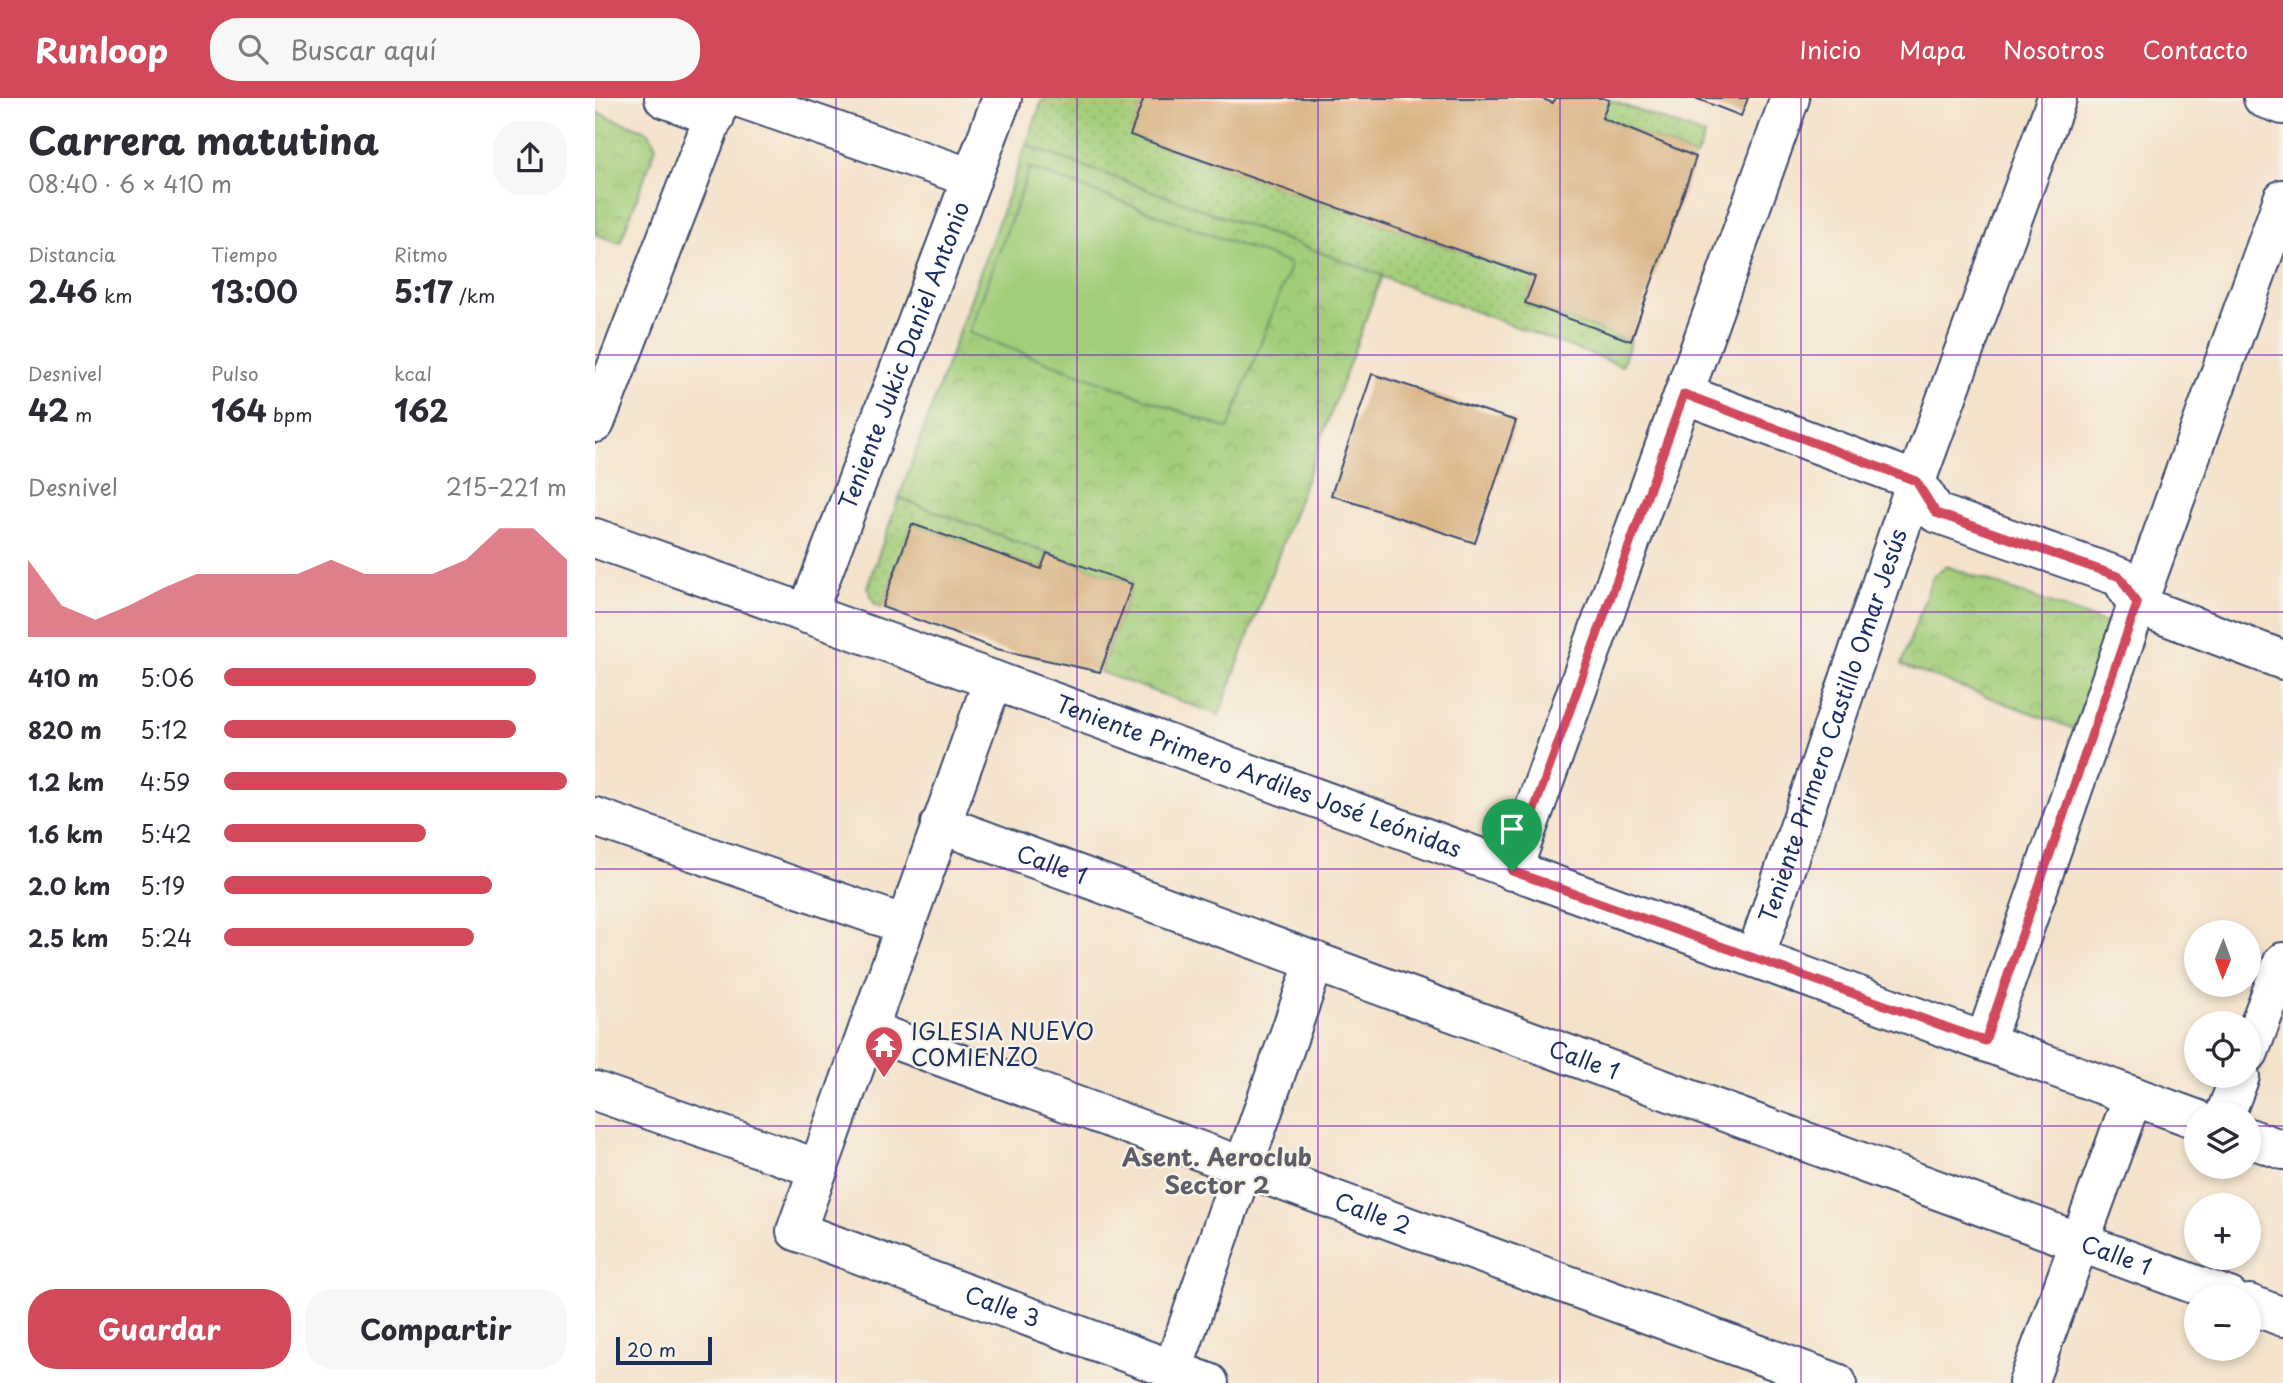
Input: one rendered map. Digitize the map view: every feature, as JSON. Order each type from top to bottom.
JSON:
[{"type":"street","points":[[664,98],[725,104],[972,178]]},
{"type":"street","name":"Teniente Jukic Daniel Antonio","points":[[807,614],[1003,98]]},
{"type":"street","points":[[1512,871],[1790,98]]},
{"type":"street","name":"Teniente Primero Castillo Omar Jesús","points":[[1755,958],[1916,481],[2057,98]]},
{"type":"street","points":[[2263,98],[2283,105]]},
{"type":"street","points":[[595,423],[725,104]]},
{"type":"street","points":[[1985,1041],[2137,604],[2283,199]]},
{"type":"street","points":[[1684,394],[1916,481],[1936,513],[2120,577],[2137,604],[2283,660]]},
{"type":"street","name":"Teniente Primero Ardiles José Leónidas","points":[[595,538],[2184,1115]]},
{"type":"street","points":[[595,1091],[819,1169],[992,680]]},
{"type":"street","points":[[595,817],[905,925]]},
{"type":"street","name":"Calle 1","points":[[940,824],[2194,1284]]},
{"type":"street","points":[[1173,1369],[1315,961]]},
{"type":"street","points":[[2261,1020],[2283,962]]},
{"type":"street","name":"Calle 2","points":[[868,1030],[1837,1383]]},
{"type":"street","points":[[2028,1383],[2133,1096]]},
{"type":"street","points":[[2261,1142],[2283,1150]]},
{"type":"street","name":"Calle 3","points":[[819,1169],[796,1231],[1209,1383]]},
{"type":"street","points":[[2261,1309],[2283,1317]]},
{"type":"green space","points":[[1043,98],[1144,98],[1131,135],[1535,277],[1526,304],[1631,341],[1622,366],[1026,145]]},
{"type":"green space","points":[[1609,100],[1705,135],[1696,157],[1602,118]]},
{"type":"green space","points":[[595,112],[649,132],[656,147],[620,243],[595,234]]},
{"type":"green space","points":[[1026,145],[1382,275],[1219,715],[1100,672],[1132,584],[899,498]]},
{"type":"green space","points":[[1030,168],[1291,264],[1228,429],[969,333]]},
{"type":"green space","points":[[899,498],[1047,553],[1041,569],[912,524],[882,607],[875,604],[867,587]]},
{"type":"green space","points":[[1946,566],[2119,628],[2080,731],[1901,665],[1933,576]]},
{"type":"building","points":[[1144,98],[1540,98],[1553,103],[1555,98],[1603,98],[1609,100],[1602,118],[1696,157],[1631,341],[1525,303],[1535,277],[1130,135]]},
{"type":"building","points":[[1695,98],[1748,98],[1741,116]]},
{"type":"building","points":[[1372,374],[1516,421],[1475,543],[1331,495]]},
{"type":"building","points":[[912,524],[1041,569],[1047,553],[1132,584],[1100,672],[997,649],[882,607]]},
{"type":"place","name":"IGLESIA NUEVO COMIENZO","points":[[884,1079]]},
{"type":"district","name":"Asent. Aeroclub Sector 2","points":[[1217,1172]]},
{"type":"route","points":[[1684,394],[1916,481],[1936,513],[2120,577],[2137,604],[1985,1041],[1512,871],[1684,394]]}]
